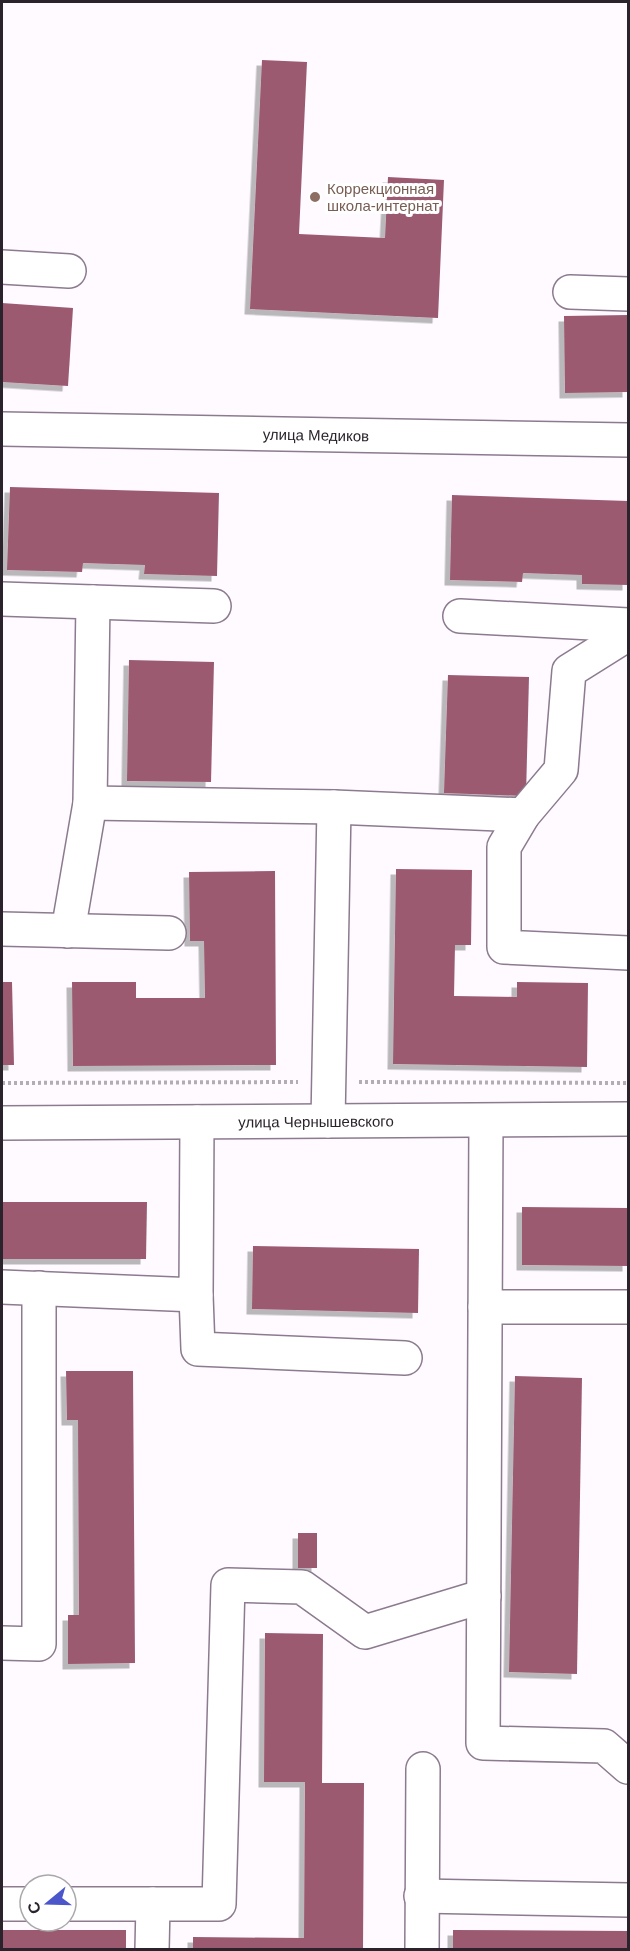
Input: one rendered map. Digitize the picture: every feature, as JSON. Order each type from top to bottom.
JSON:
[{"type":"street","points":[[2,267],[69,271]]},
{"type":"street","points":[[570,292],[628,294]]},
{"type":"street","name":"улица Медиков","points":[[2,429],[628,440]]},
{"type":"street","points":[[2,599],[214,606]]},
{"type":"street","points":[[68,931],[90,802],[93,602]]},
{"type":"street","points":[[460,616],[628,625]]},
{"type":"street","points":[[628,634],[569,671],[561,770],[523,815],[504,847],[504,947],[628,954]]},
{"type":"street","points":[[90,802],[334,807],[523,815]]},
{"type":"street","points":[[328,1121],[334,807]]},
{"type":"street","points":[[2,929],[169,933]]},
{"type":"street","name":"улица Чернышевского","points":[[2,1123],[628,1119]]},
{"type":"street","points":[[486,1121],[483,1743],[604,1746],[628,1767]]},
{"type":"street","points":[[197,1122],[198,1349],[405,1358]]},
{"type":"street","points":[[2,1287],[196,1295]]},
{"type":"street","points":[[2,1643],[39,1644],[39,1288]]},
{"type":"street","points":[[485,1307],[628,1307]]},
{"type":"street","points":[[78,1904],[219,1904],[228,1585],[302,1587],[365,1632],[484,1596]]},
{"type":"street","points":[[422,1950],[423,1769]]},
{"type":"street","points":[[422,1896],[628,1900]]},
{"type":"street","points":[[2,1904],[18,1904]]},
{"type":"street","points":[[152,1950],[153,1904]]},
{"type":"building","points":[[262,60],[307,62],[299,234],[385,238],[388,177],[444,180],[438,318],[250,309]]},
{"type":"building","points":[[2,303],[73,308],[68,386],[2,382]]},
{"type":"building","points":[[628,315],[628,392],[565,393],[564,316]]},
{"type":"building","points":[[10,487],[219,493],[217,576],[144,574],[145,565],[83,563],[82,572],[7,570]]},
{"type":"building","points":[[452,495],[628,501],[628,585],[582,584],[582,575],[523,573],[522,582],[450,580]]},
{"type":"building","points":[[129,660],[214,662],[211,782],[127,781]]},
{"type":"building","points":[[448,675],[529,677],[526,796],[444,793]]},
{"type":"building","points":[[396,869],[472,870],[471,945],[455,945],[454,996],[517,997],[517,982],[588,983],[587,1067],[393,1064]]},
{"type":"building","points":[[275,871],[276,1065],[73,1066],[72,982],[136,982],[136,998],[205,998],[204,941],[190,941],[189,872]]},
{"type":"building","points":[[2,982],[12,982],[14,1065],[2,1065]]},
{"type":"building","points":[[2,1202],[147,1202],[146,1259],[2,1259]]},
{"type":"building","points":[[522,1207],[628,1208],[628,1266],[522,1265]]},
{"type":"building","points":[[253,1246],[419,1249],[418,1313],[252,1309]]},
{"type":"building","points":[[66,1371],[133,1371],[135,1663],[68,1664],[68,1615],[79,1615],[78,1420],[67,1420]]},
{"type":"building","points":[[515,1376],[582,1378],[577,1674],[509,1672]]},
{"type":"building","points":[[298,1533],[317,1533],[317,1568],[298,1568]]},
{"type":"building","points":[[265,1633],[323,1634],[322,1783],[364,1783],[363,1950],[193,1950],[193,1937],[304,1938],[305,1782],[264,1782]]},
{"type":"building","points":[[2,1930],[18,1930],[18,1933],[78,1933],[78,1930],[126,1930],[126,1950],[2,1950]]},
{"type":"building","points":[[453,1930],[628,1931],[628,1950],[453,1950]]},
{"type":"place","name":"Коррекционная школа-интернат","points":[[315,197]]}]
